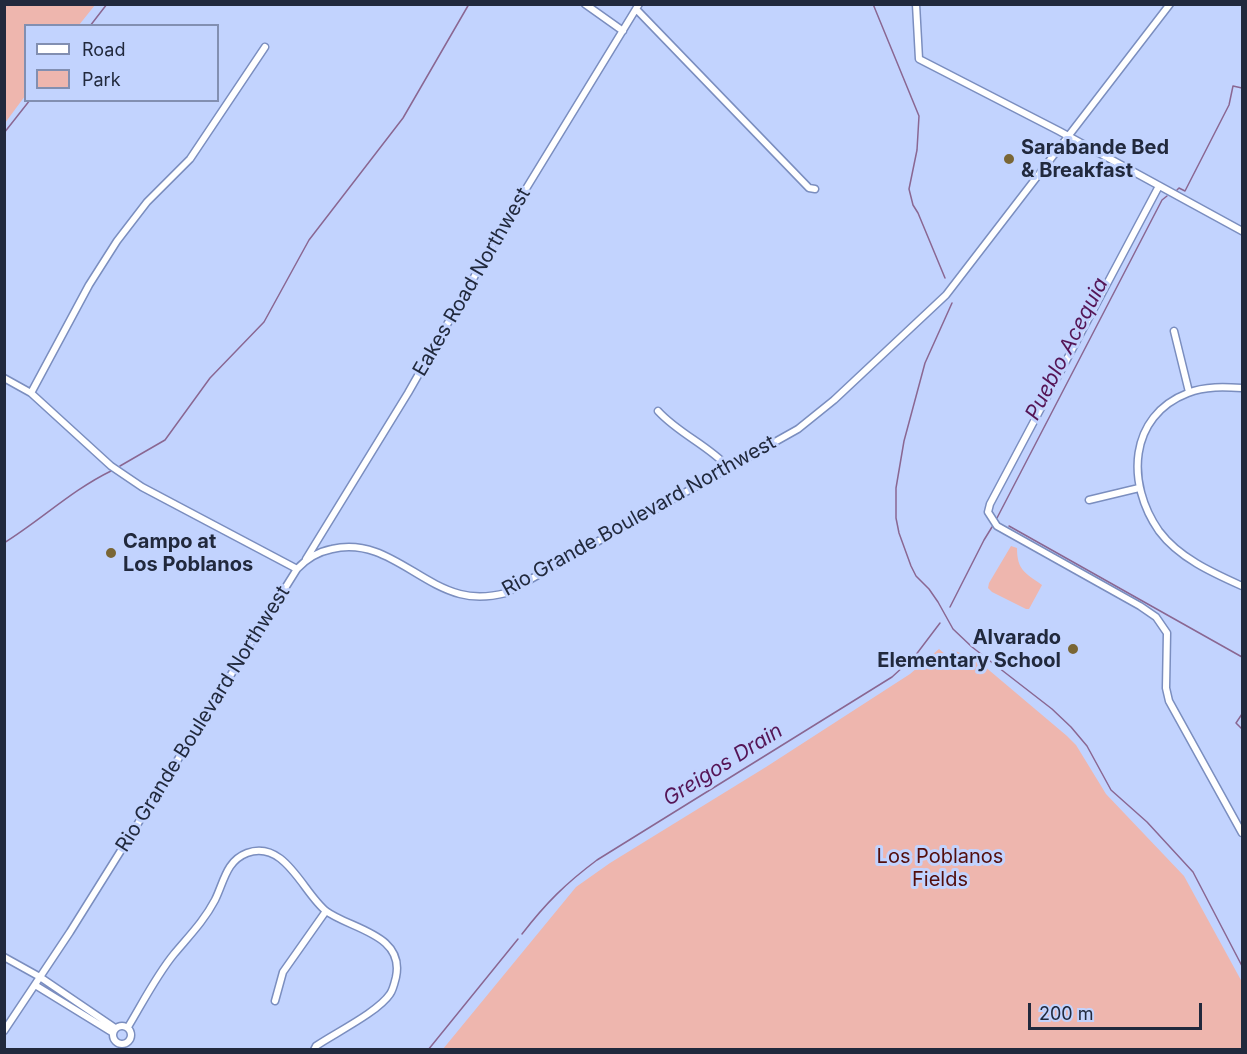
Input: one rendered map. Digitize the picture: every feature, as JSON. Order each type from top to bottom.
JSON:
[{"type":"street","points":[[585,4],[623,31]]},
{"type":"street","points":[[916,4],[919,59],[1069,136],[1242,231]]},
{"type":"street","name":"Rio Grande Boulevard Northwest","points":[[4,1031],[76,923],[297,569],[306,559],[322,551],[340,547],[362,547],[378,552],[459,594],[492,597],[518,588],[798,429],[939,303],[1170,4]]},
{"type":"street","points":[[637,7],[809,188],[815,189]]},
{"type":"street","name":"Eakes Road Northwest","points":[[306,559],[408,393],[501,228],[637,7]]},
{"type":"street","points":[[31,393],[89,285],[117,241],[147,202],[190,159],[264,47]]},
{"type":"street","points":[[1159,186],[990,504],[988,512],[997,526],[1140,606],[1163,625],[1167,633],[1168,644],[1166,679],[1169,700],[1242,833]]},
{"type":"street","points":[[1174,331],[1189,392]]},
{"type":"street","points":[[4,378],[31,393],[111,466],[142,487],[297,569]]},
{"type":"street","points":[[1242,388],[1212,388],[1189,392],[1159,411],[1145,430],[1137,455],[1139,488],[1157,528],[1173,546],[1204,568],[1242,586]]},
{"type":"street","points":[[658,411],[667,422],[719,457],[729,468]]},
{"type":"street","points":[[1089,500],[1139,488]]},
{"type":"street","points":[[128,1028],[173,955],[202,922],[231,864],[247,853],[266,851],[284,861],[326,911],[386,942],[395,956],[397,975],[391,993],[376,1008],[316,1046],[314,1050]]},
{"type":"street","points":[[275,1000],[283,972],[326,911]]},
{"type":"street","points":[[4,957],[40,977],[114,1030]]},
{"type":"street","points":[[35,985],[114,1030]]},
{"type":"street","points":[[122,1025],[128,1028],[131,1034],[129,1041],[117,1043],[113,1039],[114,1030],[122,1025]]},
{"type":"street","points":[[112,1050],[117,1043]]},
{"type":"green space","points":[[5,4],[95,5],[80,24],[24,24],[24,97],[5,123]]},
{"type":"green space","points":[[1011,546],[1017,548],[1020,566],[1023,570],[1042,585],[1029,609],[988,588]]},
{"type":"green space","name":"Los Poblanos Fields","points":[[939,649],[946,655],[953,650],[977,660],[1067,736],[1076,745],[1106,794],[1184,876],[1242,982],[1242,1049],[443,1049],[576,887],[610,863],[766,767],[910,674]]},
{"type":"waterway","points":[[92,24],[107,4]]},
{"type":"waterway","points":[[120,466],[165,440],[210,378],[264,322],[309,240],[403,118],[469,4]]},
{"type":"waterway","points":[[873,4],[919,116],[917,150],[909,189],[913,205],[945,278]]},
{"type":"waterway","name":"Pueblo Acequia","points":[[1177,190],[1179,188],[1185,191],[1229,105],[1233,86],[1242,88]]},
{"type":"waterway","points":[[4,133],[28,102]]},
{"type":"waterway","name":"Pueblo Acequia","points":[[997,518],[1162,200],[1167,196]]},
{"type":"waterway","points":[[952,303],[925,363],[904,441],[896,488],[896,518],[911,566],[916,576],[938,602],[953,629],[1071,727],[1087,746],[1111,790],[1147,822],[1193,872],[1242,966]]},
{"type":"waterway","points":[[4,543],[83,487],[111,471]]},
{"type":"waterway","points":[[1009,526],[1242,657]]},
{"type":"waterway","name":"Pueblo Acequia","points":[[950,607],[992,527]]},
{"type":"waterway","name":"Greigos Drain","points":[[522,934],[556,894],[597,860],[892,677],[915,656],[940,623]]},
{"type":"waterway","points":[[1242,714],[1236,723],[1242,729]]},
{"type":"waterway","name":"Pueblo Acequia","points":[[428,1050],[518,939]]},
{"type":"place","name":"Sarabande Bed & Breakfast","points":[[1009,159]]},
{"type":"place","name":"Campo at Los Poblanos","points":[[111,553]]},
{"type":"place","name":"Alvarado Elementary School","points":[[1073,649]]}]
